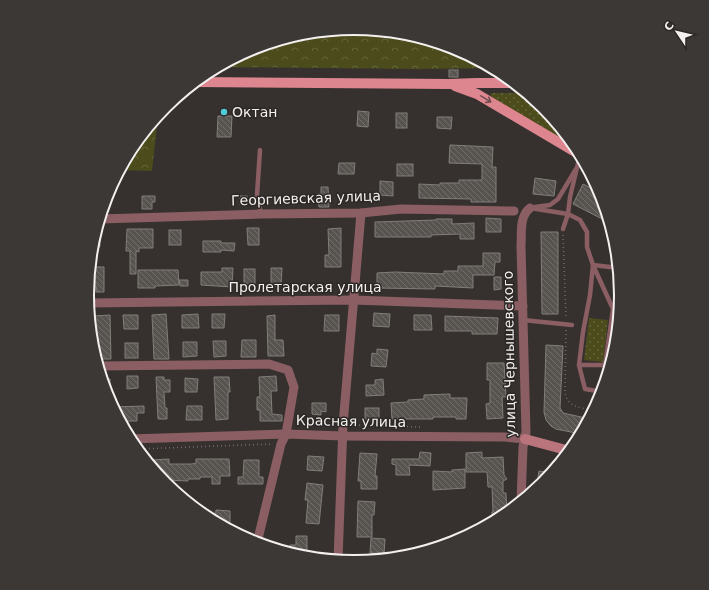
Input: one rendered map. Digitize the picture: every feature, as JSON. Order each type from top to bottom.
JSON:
[{"type":"main road","points":[[206,82],[450,84],[503,82]]},
{"type":"main road","points":[[450,84],[477,94],[570,149]]},
{"type":"street","name":"улица Чернышевского","points":[[521,494],[523,447],[525,439],[521,246],[522,218],[530,208]]},
{"type":"street","name":"Георгиевская улица","points":[[106,219],[261,214],[361,213],[402,209],[514,211]]},
{"type":"street","points":[[338,554],[343,436],[361,213]]},
{"type":"street","name":"Пролетарская улица","points":[[94,303],[354,300],[523,306]]},
{"type":"street","points":[[104,366],[269,364],[288,370],[294,387],[286,434],[281,444],[259,536]]},
{"type":"street","name":"Красная улица","points":[[138,439],[286,434],[343,436],[504,437],[525,439],[564,449]]},
{"type":"lane","points":[[260,150],[257,195],[261,214]]},
{"type":"lane","points":[[563,229],[568,214],[570,197],[578,163]]},
{"type":"lane","points":[[514,211],[550,205],[558,199],[576,169]]},
{"type":"lane","points":[[530,208],[568,214],[580,220],[587,232],[586,247],[613,309],[607,360]]},
{"type":"lane","points":[[593,266],[613,267]]},
{"type":"lane","points":[[593,266],[579,365],[585,389],[596,391]]},
{"type":"lane","points":[[523,320],[572,325]]},
{"type":"lane","points":[[579,365],[605,364]]},
{"type":"green space","points":[[354,35],[388,37],[422,44],[454,55],[481,68],[230,67],[255,55],[287,44],[321,37]]},
{"type":"green space","points":[[491,93],[518,93],[538,111],[563,140],[563,140],[490,98]]},
{"type":"green space","points":[[157,127],[152,171],[126,170],[138,151]]},
{"type":"green space","points":[[589,318],[608,320],[603,362],[584,360]]},
{"type":"building","points":[[449,70],[458,70],[458,77],[449,77]]},
{"type":"building","points":[[358,111],[369,112],[368,127],[357,126]]},
{"type":"building","points":[[396,113],[407,113],[407,128],[396,128]]},
{"type":"building","points":[[218,116],[232,116],[231,137],[217,137]]},
{"type":"building","points":[[437,117],[452,117],[451,129],[437,128]]},
{"type":"building","points":[[450,145],[493,147],[492,167],[496,167],[496,202],[471,202],[471,199],[419,198],[419,184],[440,185],[440,183],[459,183],[459,180],[482,180],[482,164],[449,163]]},
{"type":"building","points":[[339,163],[355,163],[354,174],[338,174]]},
{"type":"building","points":[[397,164],[413,164],[413,176],[397,176]]},
{"type":"building","points":[[535,178],[556,181],[554,196],[533,194]]},
{"type":"building","points":[[380,181],[393,182],[393,196],[380,195]]},
{"type":"building","points":[[583,184],[592,188],[604,220],[573,204]]},
{"type":"building","points":[[321,187],[328,187],[329,207],[319,207],[317,194],[321,194]]},
{"type":"building","points":[[142,196],[155,196],[155,202],[152,202],[152,209],[142,209]]},
{"type":"building","points":[[240,196],[247,196],[247,204],[240,204]]},
{"type":"building","points":[[486,218],[501,219],[501,232],[486,232]]},
{"type":"building","points":[[452,219],[452,224],[474,223],[474,239],[460,239],[460,234],[431,235],[431,237],[375,237],[375,222]]},
{"type":"building","points":[[247,228],[259,228],[259,245],[248,245]]},
{"type":"building","points":[[341,228],[341,267],[325,267],[325,255],[329,255],[328,229]]},
{"type":"building","points":[[127,229],[153,229],[153,248],[139,248],[139,252],[136,251],[136,274],[130,274],[130,251],[126,251]]},
{"type":"building","points":[[169,230],[181,230],[181,245],[169,245]]},
{"type":"building","points":[[541,232],[558,232],[558,314],[542,314]]},
{"type":"building","points":[[203,241],[235,243],[234,251],[221,250],[221,252],[203,252]]},
{"type":"building","points":[[483,253],[500,253],[500,262],[495,262],[494,275],[473,275],[473,288],[435,286],[435,289],[377,288],[377,273],[395,272],[444,274],[444,271],[458,271],[458,266],[483,266]]},
{"type":"building","points":[[96,267],[104,267],[104,292],[96,292],[96,286],[95,286]]},
{"type":"building","points":[[222,268],[233,268],[232,287],[201,285],[201,272],[222,272]]},
{"type":"building","points":[[271,268],[282,268],[281,286],[271,286]]},
{"type":"building","points":[[244,269],[255,269],[255,286],[244,286]]},
{"type":"building","points":[[138,270],[178,270],[179,285],[155,286],[155,288],[138,288]]},
{"type":"building","points":[[494,277],[501,277],[501,289],[494,290]]},
{"type":"building","points":[[179,280],[188,280],[188,286],[180,286]]},
{"type":"building","points":[[374,313],[390,314],[389,327],[373,326]]},
{"type":"building","points":[[166,314],[169,359],[154,359],[152,315]]},
{"type":"building","points":[[198,314],[199,328],[182,328],[182,315]]},
{"type":"building","points":[[212,314],[225,314],[224,328],[212,328]]},
{"type":"building","points":[[110,315],[111,359],[102,359],[95,316]]},
{"type":"building","points":[[123,315],[138,315],[138,329],[124,329]]},
{"type":"building","points":[[275,315],[275,340],[283,340],[284,356],[268,356],[267,316]]},
{"type":"building","points":[[325,315],[339,315],[339,331],[324,331]]},
{"type":"building","points":[[414,315],[431,315],[432,330],[414,330]]},
{"type":"building","points":[[445,316],[498,318],[497,334],[472,334],[472,331],[445,331]]},
{"type":"building","points":[[242,340],[256,340],[256,357],[241,357]]},
{"type":"building","points":[[213,341],[226,341],[226,356],[214,357]]},
{"type":"building","points":[[183,342],[197,342],[197,356],[183,357]]},
{"type":"building","points":[[125,343],[138,343],[138,358],[125,358]]},
{"type":"building","points":[[546,345],[563,346],[560,408],[563,413],[584,418],[575,433],[556,429],[551,426],[546,420],[544,412]]},
{"type":"building","points":[[377,349],[388,350],[386,367],[371,366],[372,353],[377,354]]},
{"type":"building","points":[[487,363],[504,363],[506,397],[502,397],[503,418],[487,419],[486,404],[490,403],[490,380],[487,380]]},
{"type":"building","points":[[127,376],[138,376],[138,388],[127,389]]},
{"type":"building","points":[[276,376],[277,391],[271,391],[272,414],[282,415],[282,421],[260,421],[260,410],[257,410],[257,397],[260,397],[259,377]]},
{"type":"building","points":[[156,377],[164,377],[164,380],[170,380],[170,392],[164,392],[165,408],[167,408],[167,419],[158,419]]},
{"type":"building","points":[[214,377],[229,377],[230,392],[228,392],[228,419],[216,420]]},
{"type":"building","points":[[185,378],[198,379],[197,392],[185,392]]},
{"type":"building","points":[[383,379],[384,395],[366,396],[366,385],[375,385],[375,380]]},
{"type":"building","points":[[450,394],[450,398],[467,398],[466,419],[456,419],[456,417],[433,417],[433,419],[392,419],[391,403],[424,399],[424,395]]},
{"type":"building","points":[[312,403],[326,403],[326,412],[321,411],[321,415],[312,414]]},
{"type":"building","points":[[144,406],[144,413],[137,413],[137,421],[127,421],[120,407]]},
{"type":"building","points":[[187,406],[202,406],[202,420],[186,420]]},
{"type":"building","points":[[365,408],[379,408],[379,419],[365,419]]},
{"type":"building","points":[[420,452],[431,453],[430,466],[409,465],[410,475],[396,475],[396,465],[392,464],[392,459],[419,459]]},
{"type":"building","points":[[482,452],[482,458],[503,457],[504,475],[507,479],[503,481],[503,493],[506,493],[507,506],[492,515],[492,487],[488,487],[487,472],[466,472],[466,453]]},
{"type":"building","points":[[360,453],[377,454],[375,476],[377,476],[377,489],[361,489],[361,481],[358,481]]},
{"type":"building","points":[[308,456],[324,457],[322,471],[307,470]]},
{"type":"building","points":[[169,459],[169,464],[192,464],[196,463],[196,459],[229,459],[230,476],[220,476],[220,484],[212,484],[212,477],[188,479],[188,481],[172,480],[154,460]]},
{"type":"building","points":[[244,460],[259,460],[259,477],[263,477],[263,484],[238,484],[238,477],[243,477]]},
{"type":"building","points":[[465,469],[465,488],[433,490],[433,471],[452,472],[452,470]]},
{"type":"building","points":[[539,471],[545,472],[538,479]]},
{"type":"building","points":[[307,483],[323,485],[319,524],[306,523],[308,500],[305,500]]},
{"type":"building","points":[[358,501],[375,502],[374,515],[372,515],[372,537],[357,537]]},
{"type":"building","points":[[216,510],[230,511],[230,523],[224,520],[216,515]]},
{"type":"building","points":[[296,536],[307,536],[307,551],[290,547],[290,545],[296,545]]},
{"type":"building","points":[[371,538],[385,539],[384,553],[370,553]]},
{"type":"place","name":"Октан","points":[[224,112]]}]
